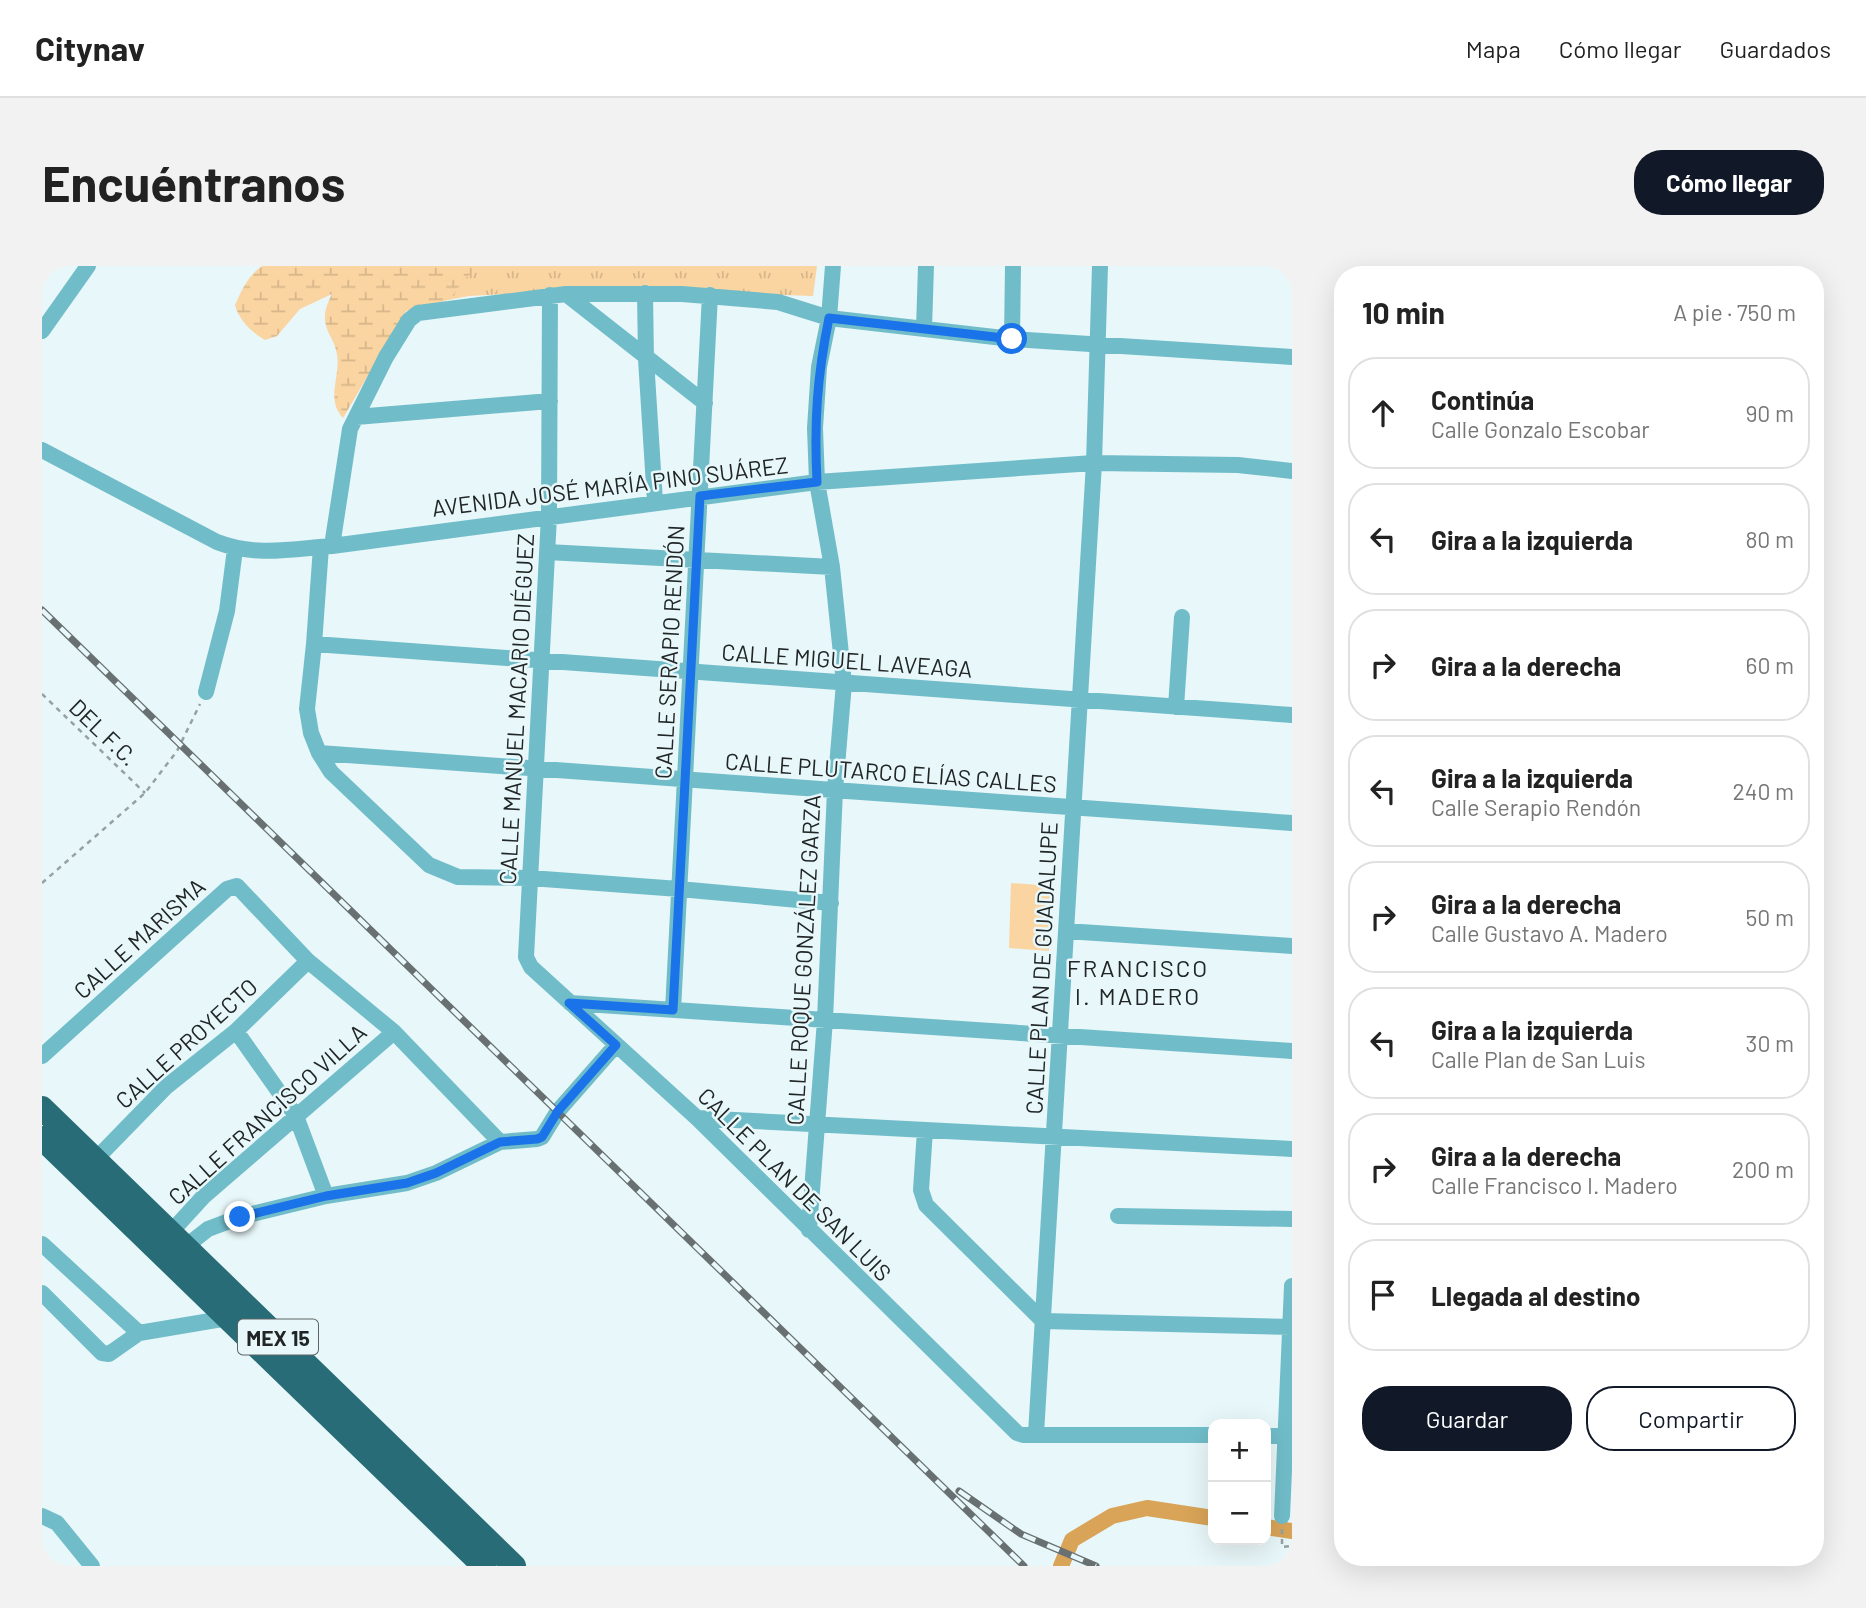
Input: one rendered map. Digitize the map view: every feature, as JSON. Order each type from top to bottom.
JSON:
[{"type":"highway","name":"MEX 15","points":[[42,1108],[514,1566]]},
{"type":"highway","name":"MEX 15","points":[[42,1138],[484,1566]]},
{"type":"street","points":[[42,331],[88,266]]},
{"type":"street","name":"CALLE ROQUE GONZÁLEZ GARZA","points":[[809,1230],[825,1020],[835,790],[844,683],[832,566],[817,482],[815,428],[819,367],[829,318],[833,266]]},
{"type":"street","points":[[924,329],[926,266]]},
{"type":"street","points":[[1012,339],[1013,266]]},
{"type":"street","name":"CALLE PLAN DE GUADALUPE","points":[[1036,1434],[1094,463],[1100,266]]},
{"type":"street","points":[[645,293],[646,359],[655,502]]},
{"type":"street","points":[[831,903],[530,878],[458,877],[429,865],[331,772],[318,753],[307,709],[321,546],[350,429],[386,357],[409,320],[418,313],[558,295],[710,295],[778,302],[829,318],[1012,339],[1292,356]]},
{"type":"street","points":[[558,295],[705,403]]},
{"type":"street","name":"CALLE MANUEL MACARIO DIÉGUEZ","points":[[526,957],[549,516],[550,401],[558,295]]},
{"type":"street","name":"CALLE SERAPIO RENDÓN","points":[[673,1010],[710,295]]},
{"type":"street","points":[[356,417],[550,401]]},
{"type":"street","name":"AVENIDA JOSÉ MARÍA PINO SUÁREZ","points":[[42,450],[217,542],[235,549],[256,552],[291,550],[817,482],[1094,463],[1238,465],[1292,471]]},
{"type":"street","points":[[206,692],[227,611],[235,549]]},
{"type":"street","points":[[547,552],[832,566]]},
{"type":"street","points":[[1176,707],[1182,617]]},
{"type":"street","name":"CALLE MIGUEL LAVEAGA","points":[[314,644],[1292,715]]},
{"type":"street","name":"CALLE PLUTARCO ELÍAS CALLES","points":[[318,753],[1292,823]]},
{"type":"street","name":"CALLE MARISMA","points":[[42,1056],[228,889],[237,886],[309,961]]},
{"type":"street","points":[[1066,931],[1292,946]]},
{"type":"street","name":"CALLE PLAN DE SAN LUIS","points":[[526,957],[531,967],[697,1118],[1017,1433],[1036,1434]]},
{"type":"street","points":[[309,961],[394,1032],[500,1142]]},
{"type":"street","name":"CALLE PROYECTO","points":[[95,1160],[166,1087],[236,1031],[309,961]]},
{"type":"street","points":[[569,1003],[1292,1051]]},
{"type":"street","points":[[236,1031],[296,1116],[326,1196]]},
{"type":"street","name":"CALLE FRANCISCO VILLA","points":[[178,1239],[203,1197],[394,1032]]},
{"type":"street","points":[[178,1239],[224,1222],[326,1196],[407,1183],[436,1173],[500,1142],[542,1137],[558,1111],[616,1045]]},
{"type":"street","points":[[697,1118],[1292,1149]]},
{"type":"street","points":[[925,1130],[921,1189],[926,1205],[1043,1321],[1291,1327]]},
{"type":"street","points":[[1118,1216],[1292,1219]]},
{"type":"street","points":[[42,1244],[139,1333]]},
{"type":"street","points":[[1282,1516],[1289,1436],[1292,1286]]},
{"type":"street","points":[[42,1293],[102,1353],[109,1354],[139,1333],[228,1318]]},
{"type":"street","points":[[1036,1434],[1208,1435]]},
{"type":"street","points":[[1271,1436],[1289,1436]]},
{"type":"street","points":[[42,1516],[57,1522],[92,1566]]},
{"type":"path","points":[[42,883],[145,793],[177,751],[206,692]]},
{"type":"path","name":"DEL F.C.","points":[[42,694],[145,793]]},
{"type":"path","points":[[1282,1547],[1292,1546]]},
{"type":"green space","points":[[262,266],[482,266],[464,279],[454,294],[445,301],[406,311],[343,418],[334,394],[338,359],[325,320],[332,294],[300,309],[277,336],[265,340],[246,325],[235,305],[249,279]]},
{"type":"green space","points":[[363,266],[817,266],[813,296],[601,289],[469,296],[378,313]]},
{"type":"green space","points":[[1011,883],[1052,886],[1049,951],[1009,948]]},
{"type":"waterway","points":[[1061,1566],[1072,1540],[1112,1516],[1147,1508],[1208,1517]]},
{"type":"waterway","points":[[1271,1528],[1292,1531]]},
{"type":"railway","points":[[42,610],[1024,1566]]},
{"type":"railway","points":[[959,1491],[1021,1534],[1096,1566]]},
{"type":"district","name":"FRANCISCO I. MADERO","points":[[1138,981]]},
{"type":"route","points":[[240,1217],[326,1196],[407,1183],[436,1173],[500,1142],[542,1137],[558,1111],[616,1045],[569,1003],[673,1010],[700,496],[817,482],[815,428],[819,367],[829,318],[1012,339]]}]
